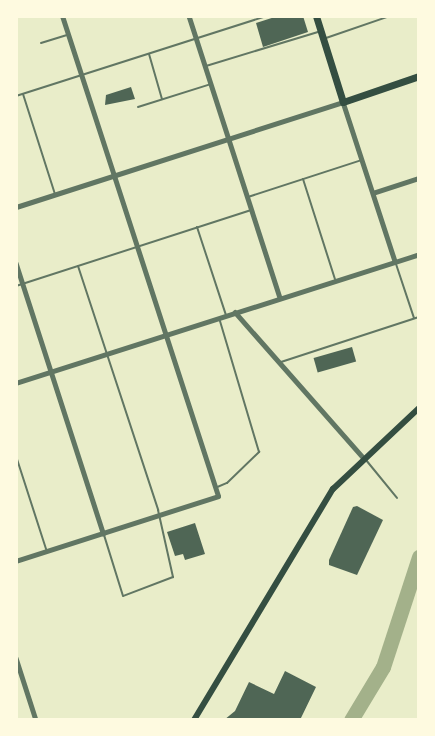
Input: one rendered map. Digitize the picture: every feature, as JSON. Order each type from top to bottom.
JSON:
[{"type":"main road","points":[[316,16],[343,102],[419,76]]},
{"type":"main road","points":[[194,720],[322,505],[363,457],[419,408]]},
{"type":"street","points":[[16,562],[218,496],[62,16]]},
{"type":"street","points":[[189,16],[280,298]]},
{"type":"street","points":[[16,207],[343,102],[396,261]]},
{"type":"street","points":[[373,193],[419,178]]},
{"type":"street","points":[[16,384],[419,254]]},
{"type":"street","points":[[16,263],[103,533]]},
{"type":"street","points":[[235,312],[363,457]]},
{"type":"street","points":[[16,658],[36,720]]},
{"type":"lane","points":[[16,96],[266,16]]},
{"type":"lane","points":[[374,16],[376,21]]},
{"type":"lane","points":[[206,66],[390,16]]},
{"type":"lane","points":[[41,43],[68,35]]},
{"type":"lane","points":[[149,54],[162,99]]},
{"type":"lane","points":[[138,106],[211,84]]},
{"type":"lane","points":[[23,94],[55,195]]},
{"type":"lane","points":[[248,197],[362,160]]},
{"type":"lane","points":[[302,179],[335,280]]},
{"type":"lane","points":[[16,286],[252,210]]},
{"type":"lane","points":[[197,227],[226,316]]},
{"type":"lane","points":[[396,261],[414,318]]},
{"type":"lane","points":[[78,266],[158,516],[172,577],[123,596],[103,533]]},
{"type":"lane","points":[[279,362],[419,317]]},
{"type":"lane","points":[[215,489],[228,483],[259,452],[220,318]]},
{"type":"lane","points":[[16,456],[47,552]]},
{"type":"lane","points":[[363,457],[397,498]]},
{"type":"building","points":[[278,16],[303,16],[308,32],[263,47],[256,23]]},
{"type":"building","points":[[131,87],[135,99],[105,105],[106,95]]},
{"type":"building","points":[[352,347],[356,361],[318,372],[314,358]]},
{"type":"building","points":[[357,506],[383,520],[357,575],[329,565],[329,560],[353,507]]},
{"type":"building","points":[[195,523],[205,554],[185,560],[183,554],[175,556],[167,532]]},
{"type":"building","points":[[285,671],[316,687],[300,720],[224,720],[235,711],[249,682],[274,694]]},
{"type":"waterway","points":[[351,720],[383,667],[419,557]]}]
